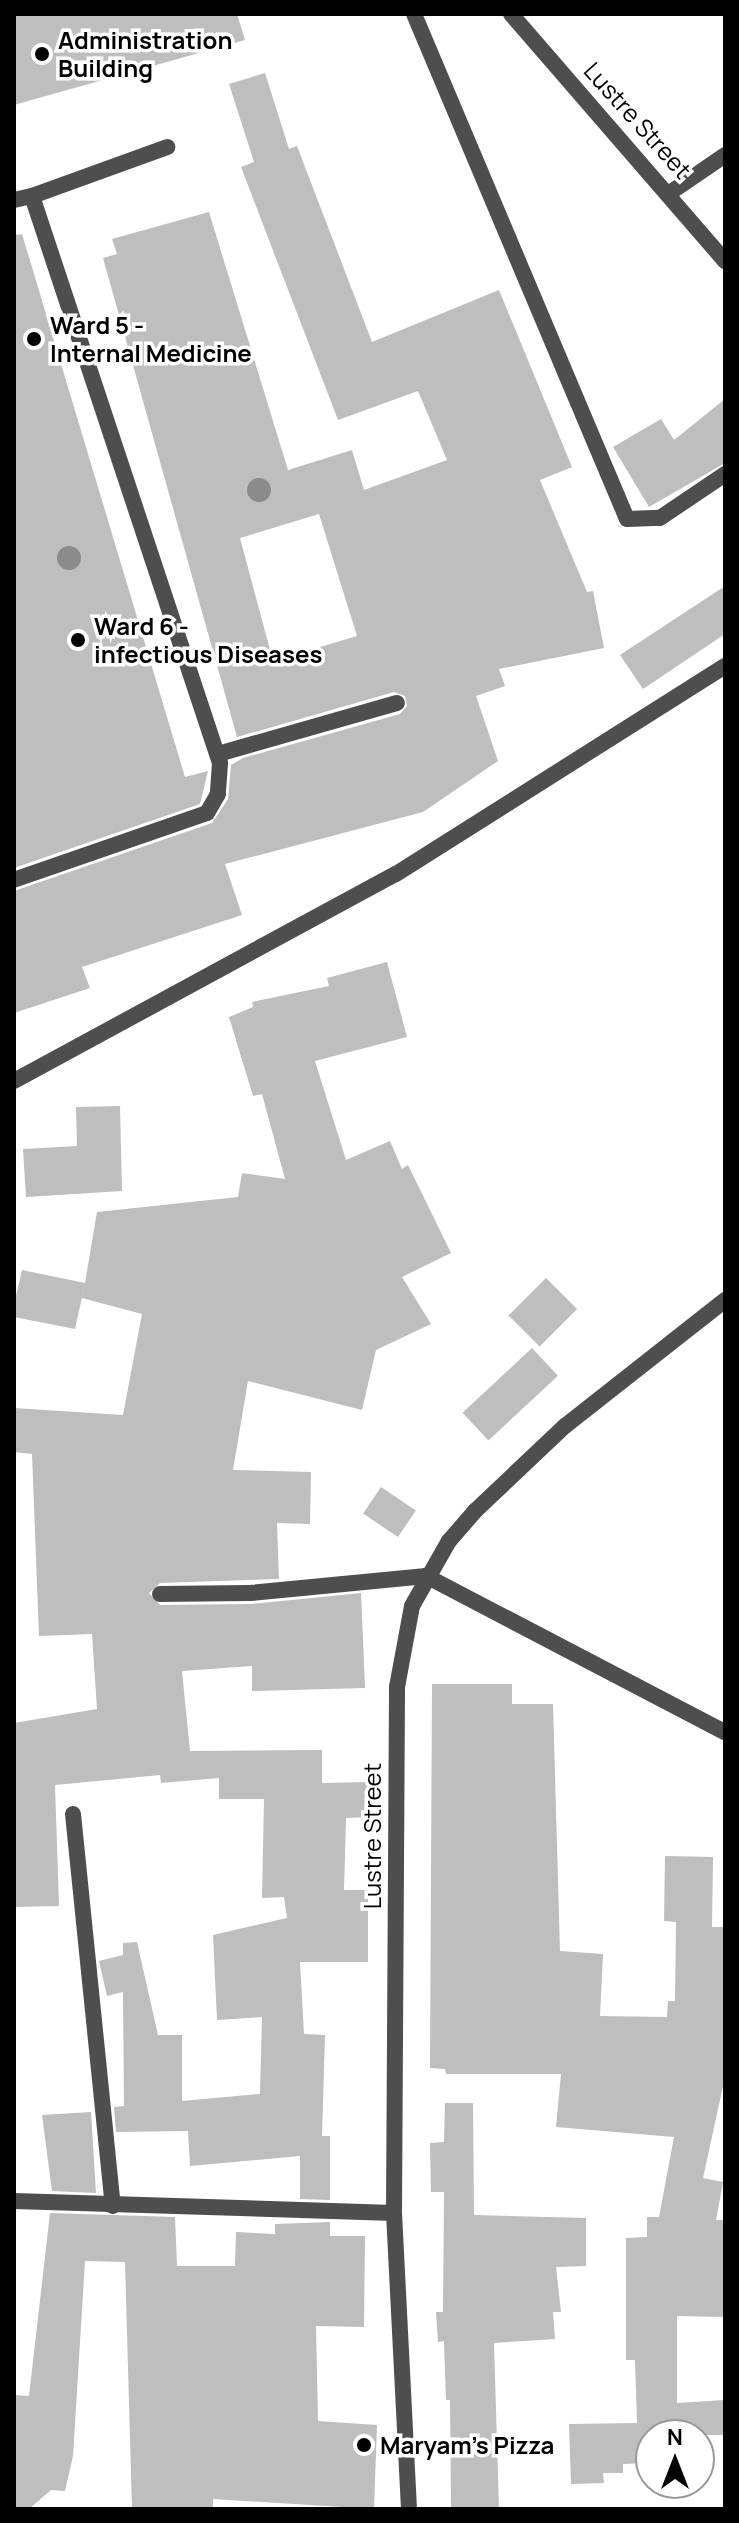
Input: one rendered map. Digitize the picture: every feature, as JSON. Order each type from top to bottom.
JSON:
[{"type":"street","points":[[414,14],[627,519],[660,518],[725,474]]},
{"type":"street","name":"Lustre Street","points":[[511,14],[671,192],[725,261]]},
{"type":"street","points":[[14,200],[167,147]]},
{"type":"street","points":[[671,192],[725,155]]},
{"type":"street","points":[[14,880],[207,813],[220,786],[218,754],[32,196]]},
{"type":"street","points":[[14,1081],[396,874],[725,666]]},
{"type":"street","points":[[218,754],[397,703]]},
{"type":"street","name":"Lustre Street","points":[[409,2509],[394,2213],[397,1687],[412,1606],[426,1576],[475,1511],[565,1426],[725,1300]]},
{"type":"street","points":[[160,1594],[250,1593],[426,1576],[725,1732]]},
{"type":"street","points":[[73,1814],[113,2206]]},
{"type":"street","points":[[14,2201],[394,2213]]},
{"type":"building","points":[[14,14],[237,14],[245,40],[14,105]]},
{"type":"building","points":[[265,73],[289,149],[297,146],[372,342],[499,290],[572,467],[540,480],[587,592],[593,591],[604,648],[499,669],[505,686],[476,696],[498,761],[423,812],[225,864],[242,915],[82,967],[90,988],[14,1013],[14,891],[212,823],[228,799],[231,765],[243,758],[400,714],[407,706],[405,696],[394,692],[237,737],[103,258],[117,254],[112,239],[209,212],[288,470],[352,450],[364,490],[447,460],[418,391],[338,420],[241,167],[254,162],[229,84]],"holes":[[[319,514],[357,636],[273,661],[240,538]]]},
{"type":"building","name":"Ward 6 - infectious Diseases","points":[[22,234],[185,777],[208,771],[200,804],[14,868],[14,235]]},
{"type":"building","points":[[725,399],[725,463],[649,507],[613,447],[661,419],[674,440]]},
{"type":"building","points":[[725,586],[725,634],[643,689],[620,655]]},
{"type":"building","points":[[387,962],[407,1037],[315,1061],[346,1160],[390,1141],[402,1169],[408,1165],[451,1253],[402,1277],[431,1324],[376,1350],[362,1410],[248,1381],[233,1470],[311,1472],[310,1524],[277,1523],[279,1579],[160,1583],[149,1593],[160,1605],[251,1604],[361,1593],[365,1688],[252,1691],[252,1666],[182,1671],[190,1751],[322,1750],[322,1783],[368,1782],[369,1817],[346,1818],[344,1890],[368,1890],[368,1962],[300,1962],[304,2034],[325,2035],[322,2136],[330,2136],[330,2200],[300,2199],[300,2156],[190,2166],[188,2131],[116,2132],[114,2107],[124,2106],[123,1992],[107,1996],[99,1961],[123,1955],[123,1943],[137,1942],[158,2035],[182,2035],[182,2101],[260,2094],[262,2017],[217,2020],[213,1935],[287,1918],[284,1897],[262,1898],[264,1799],[219,1799],[219,1778],[161,1783],[160,1775],[55,1785],[59,1906],[14,1907],[14,1723],[97,1709],[92,1634],[39,1636],[32,1454],[14,1452],[14,1408],[123,1415],[142,1314],[82,1298],[84,1288],[75,1329],[14,1317],[14,1305],[22,1270],[85,1283],[97,1212],[238,1197],[242,1173],[285,1179],[262,1094],[253,1096],[229,1017],[253,1007],[252,1002],[329,986],[327,978]]},
{"type":"building","points":[[120,1106],[122,1191],[26,1197],[23,1149],[77,1146],[76,1107]]},
{"type":"building","points":[[546,1278],[577,1309],[540,1347],[509,1315]]},
{"type":"building","points":[[532,1348],[558,1376],[488,1441],[463,1413]]},
{"type":"building","points":[[381,1487],[416,1510],[398,1537],[363,1514]]},
{"type":"building","points":[[432,1684],[512,1684],[512,1704],[553,1704],[560,1951],[603,1954],[600,2016],[667,2017],[668,2001],[675,2001],[676,1922],[664,1921],[665,1856],[713,1857],[712,1927],[725,1927],[725,2077],[703,2178],[723,2182],[716,2220],[725,2220],[725,2317],[677,2316],[677,2403],[725,2400],[725,2435],[715,2435],[715,2419],[637,2419],[635,2360],[626,2360],[626,2238],[647,2237],[647,2217],[659,2217],[674,2137],[556,2127],[561,2074],[446,2074],[445,2069],[430,2068]]},
{"type":"building","points":[[445,2103],[473,2103],[474,2215],[586,2218],[586,2266],[556,2267],[561,2312],[553,2312],[555,2339],[494,2343],[499,2509],[451,2509],[450,2400],[446,2400],[444,2341],[438,2342],[436,2312],[443,2312],[444,2192],[431,2192],[430,2143],[444,2142]]},
{"type":"building","points":[[91,2112],[96,2193],[52,2191],[42,2115]]},
{"type":"building","points":[[50,2213],[175,2217],[177,2266],[235,2266],[236,2232],[275,2234],[275,2224],[330,2222],[330,2236],[365,2236],[364,2327],[316,2326],[318,2421],[377,2425],[374,2509],[213,2499],[213,2509],[132,2509],[125,2262],[85,2261],[73,2456],[65,2491],[51,2490],[29,2509],[14,2509],[14,2395],[29,2396]]},
{"type":"building","points":[[635,2423],[635,2464],[623,2464],[623,2473],[603,2473],[604,2483],[571,2484],[569,2424]]},
{"type":"place","name":"Administration Building","points":[[42,54]]},
{"type":"place","name":"Ward 5 - Internal Medicine","points":[[34,339]]},
{"type":"place","name":"Ward 6 - infectious Diseases","points":[[78,640]]},
{"type":"place","name":"Maryam's Pizza","points":[[364,2445]]}]
